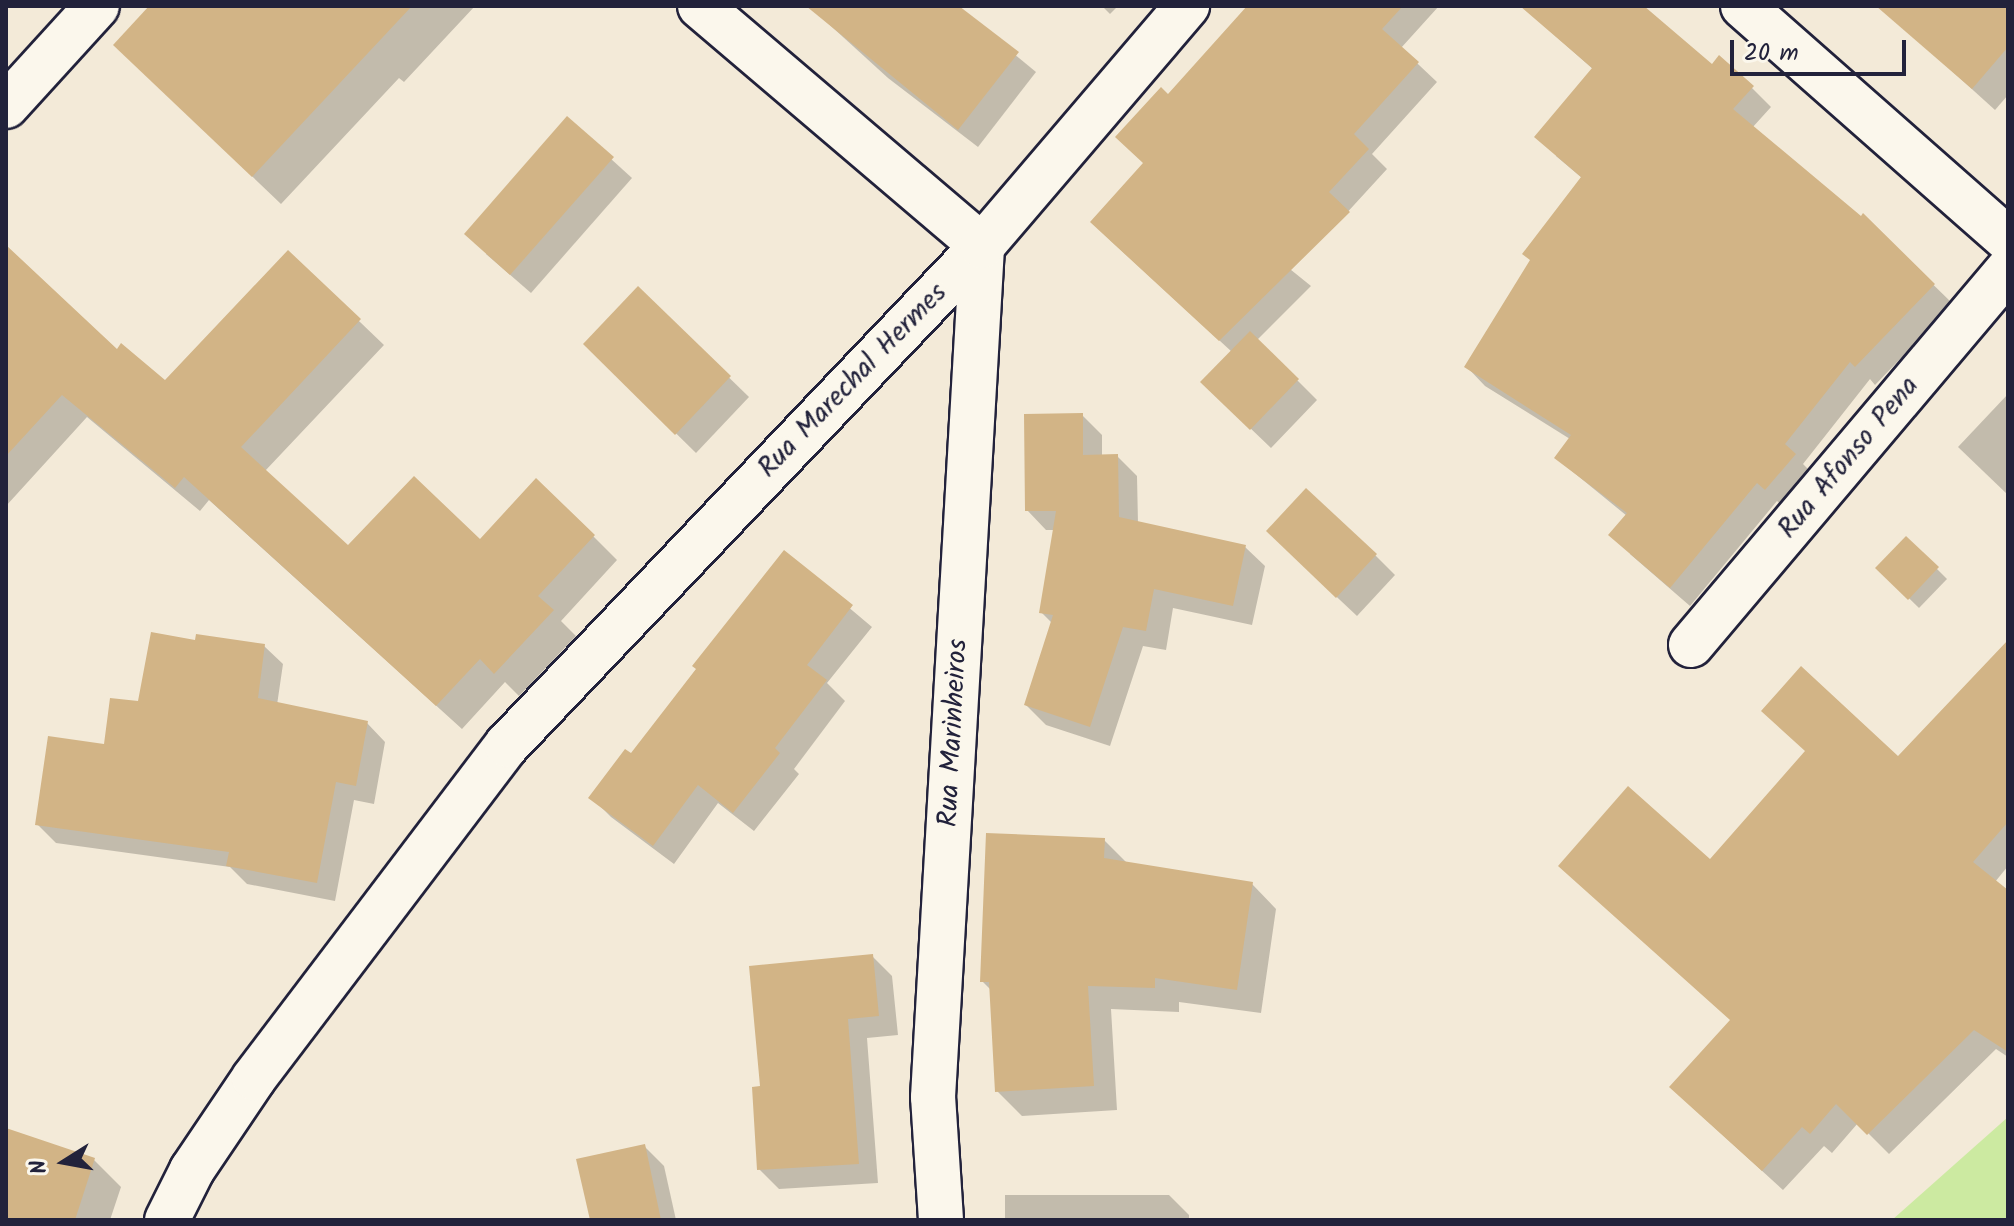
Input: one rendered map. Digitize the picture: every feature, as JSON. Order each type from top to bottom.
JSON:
[{"type":"street","points":[[6,106],[97,6]]},
{"type":"street","points":[[700,6],[982,246]]},
{"type":"street","name":"Rua Marechal Hermes","points":[[167,1220],[192,1170],[254,1078],[507,745],[982,246],[1187,6]]},
{"type":"street","points":[[1743,6],[2008,240]]},
{"type":"street","name":"Rua Marinheiros","points":[[941,1220],[933,1097],[982,246]]},
{"type":"street","name":"Rua Afonso Pena","points":[[1691,645],[2008,270]]},
{"type":"green space","points":[[2008,1117],[2008,1220],[1892,1220]]},
{"type":"building","points":[[149,6],[412,6],[252,177],[113,45]]},
{"type":"building","points":[[806,6],[959,6],[1019,52],[958,130]]},
{"type":"building","points":[[1247,6],[1403,6],[1382,29],[1419,62],[1354,134],[1369,149],[1329,192],[1350,212],[1219,341],[1090,222],[1143,163],[1115,137],[1161,87],[1168,94]]},
{"type":"building","points":[[1520,6],[1644,6],[1712,64],[1719,55],[1754,86],[1733,109],[1861,216],[1863,213],[1935,284],[1855,367],[1850,362],[1785,444],[1796,454],[1765,490],[1757,483],[1670,588],[1608,535],[1627,513],[1554,458],[1571,435],[1464,367],[1530,260],[1522,254],[1581,177],[1534,137],[1592,68]]},
{"type":"building","points":[[1876,6],[2008,6],[2008,47],[1972,89]]},
{"type":"building","points":[[567,116],[614,157],[510,275],[464,234]]},
{"type":"building","points":[[6,245],[117,349],[121,343],[165,380],[288,250],[361,319],[241,447],[348,545],[414,476],[480,539],[536,478],[595,535],[538,596],[554,610],[494,674],[480,659],[436,706],[184,477],[175,488],[62,395],[6,456]]},
{"type":"building","points":[[638,286],[731,376],[675,435],[583,344]]},
{"type":"building","points":[[1250,331],[1299,379],[1250,430],[1200,382]]},
{"type":"building","points":[[1083,413],[1083,455],[1118,454],[1119,517],[1246,545],[1233,606],[1154,589],[1146,631],[1123,627],[1090,727],[1024,705],[1053,615],[1039,613],[1056,511],[1025,511],[1024,414]]},
{"type":"building","points":[[1306,488],[1377,554],[1336,598],[1266,531]]},
{"type":"building","points":[[1906,536],[1939,567],[1908,600],[1875,568]]},
{"type":"building","points":[[784,550],[853,605],[807,665],[827,680],[775,748],[780,753],[733,813],[698,785],[653,846],[588,798],[625,749],[631,753],[696,669],[692,666]]},
{"type":"building","points":[[151,632],[195,640],[196,634],[265,644],[258,698],[368,721],[356,786],[336,782],[317,883],[226,866],[229,852],[35,825],[48,736],[104,744],[110,698],[138,701]]},
{"type":"building","points":[[2008,640],[2008,822],[1973,862],[2008,890],[2008,1052],[1974,1030],[1867,1135],[1836,1104],[1810,1134],[1802,1127],[1762,1171],[1669,1087],[1730,1020],[1558,866],[1628,786],[1710,859],[1805,751],[1761,711],[1801,666],[1898,756]]},
{"type":"building","points":[[986,833],[1105,838],[1104,858],[1253,882],[1237,990],[1155,978],[1155,988],[1088,986],[1094,1086],[995,1092],[989,982],[980,982]]},
{"type":"building","points":[[873,954],[879,1016],[848,1019],[859,1164],[757,1170],[752,1087],[760,1086],[749,966]]},
{"type":"building","points":[[6,1128],[95,1158],[75,1220],[6,1220]]},
{"type":"building","points":[[645,1144],[661,1220],[590,1220],[576,1159]]}]
